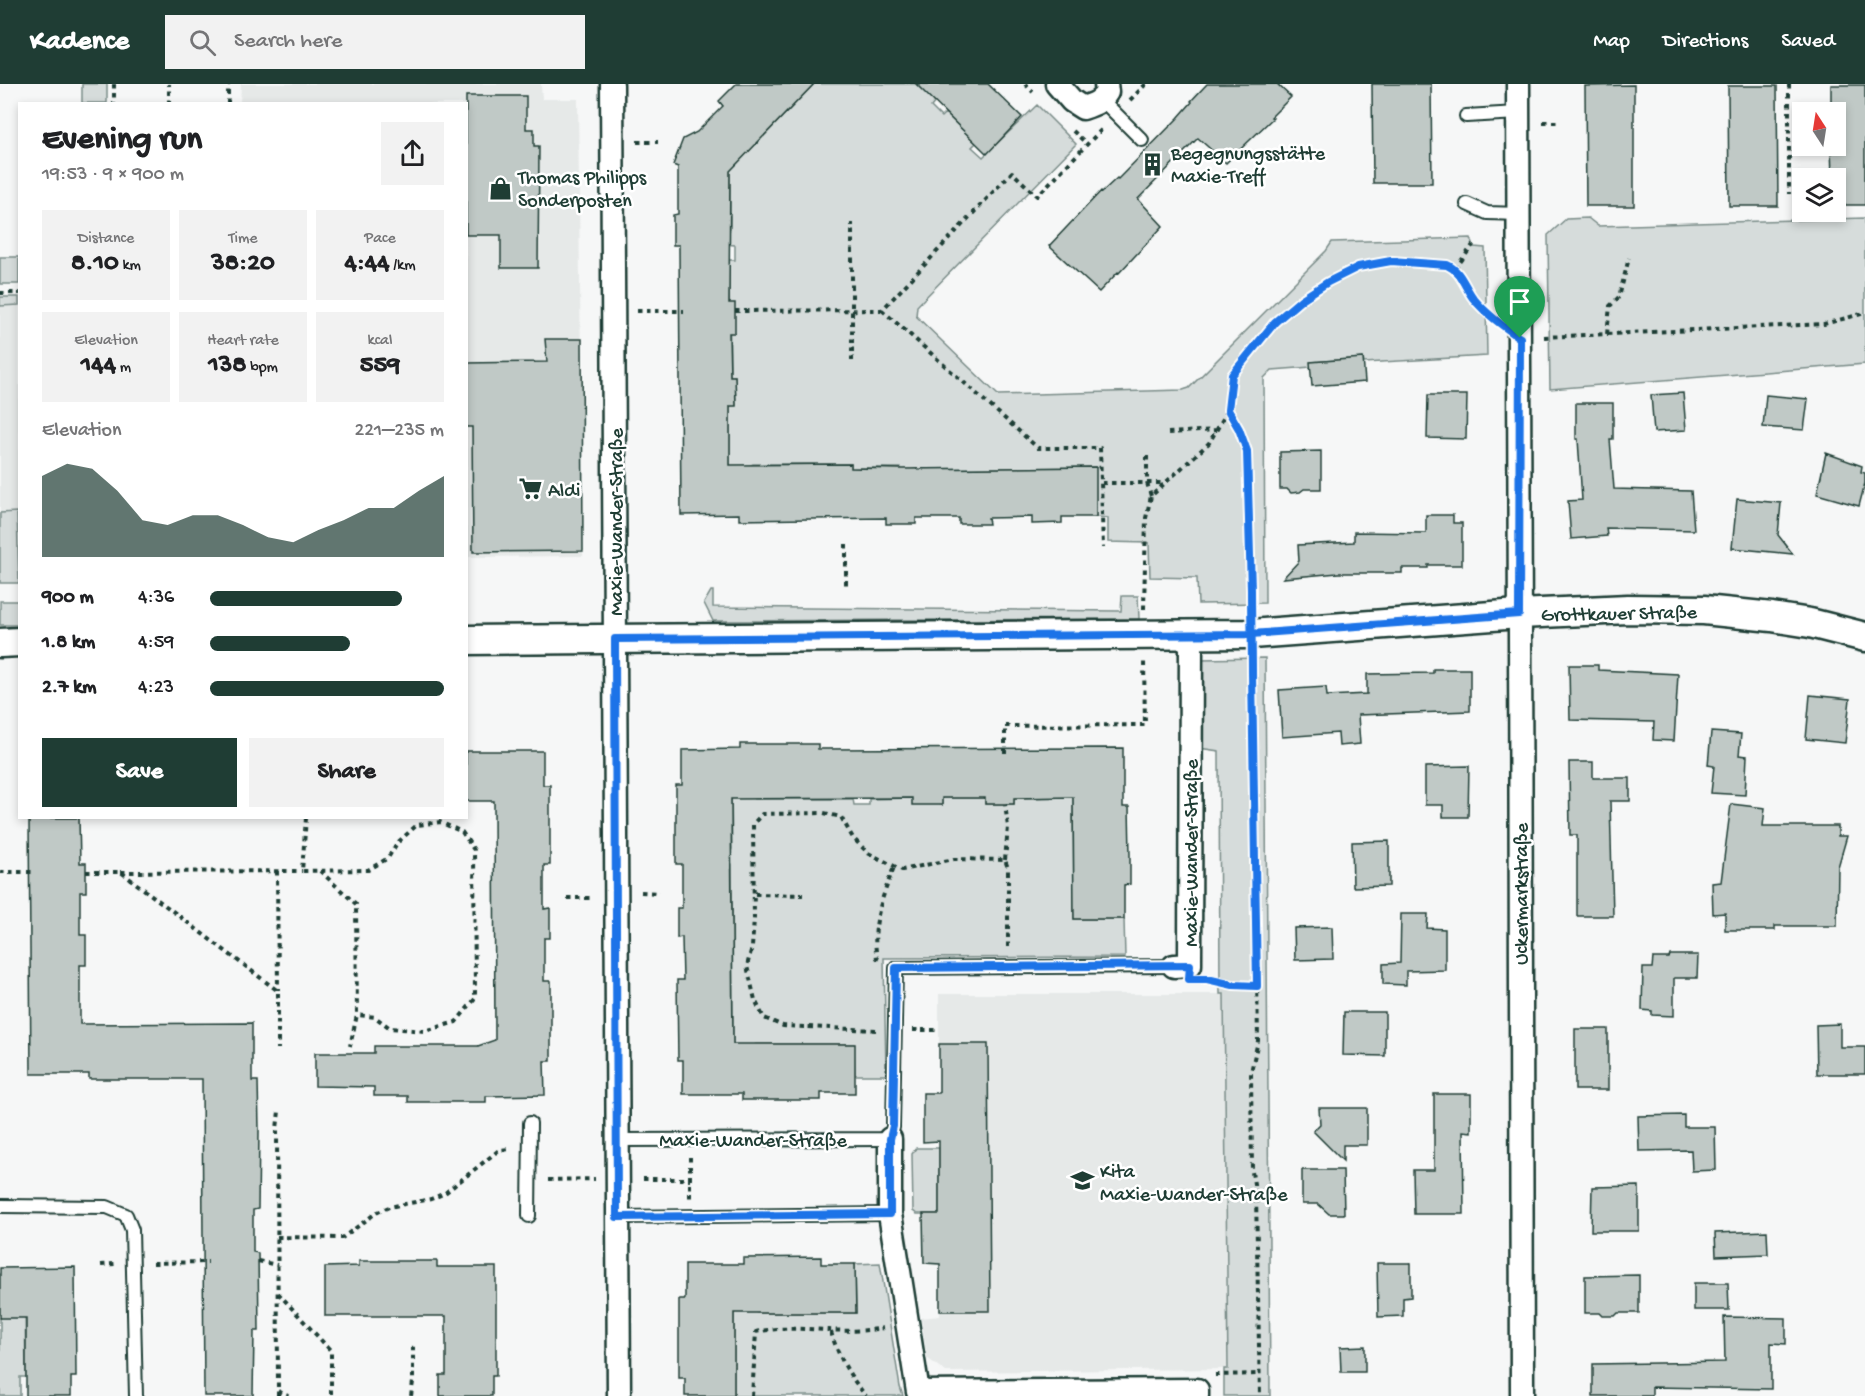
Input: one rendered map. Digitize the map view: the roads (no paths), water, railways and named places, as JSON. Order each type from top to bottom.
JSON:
[{"type":"street","name":"Maxie-Wander-Straße","points":[[612,84],[615,311],[617,1140],[609,1179],[617,1217],[618,1396]]},
{"type":"street","points":[[1057,84],[1072,101],[1083,108],[1108,99]]},
{"type":"street","name":"Uckermarkstraße","points":[[1518,84],[1522,1396]]},
{"type":"street","name":"Grottkauer Straße","points":[[468,640],[1191,636],[1628,609],[1704,610],[1772,617],[1810,623],[1865,638]]},
{"type":"street","name":"Maxie-Wander-Straße","points":[[1182,965],[1191,636]]},
{"type":"street","points":[[0,643],[18,642]]},
{"type":"street","points":[[890,1139],[890,1214],[918,1392],[1197,1393]]},
{"type":"lane","points":[[1108,99],[1142,140]]},
{"type":"lane","points":[[1466,116],[1518,113]]},
{"type":"lane","points":[[1467,204],[1487,213],[1520,214]]},
{"type":"lane","name":"Maxie-Wander-Straße","points":[[617,1140],[890,1139],[893,1126],[896,968],[1182,965]]},
{"type":"lane","points":[[529,1216],[530,1123]]},
{"type":"lane","points":[[0,1206],[107,1207],[126,1215],[132,1230],[136,1396]]},
{"type":"lane","points":[[617,1217],[890,1214]]},
{"type":"place","name":"Begegnungsstätte Maxie-Treff","points":[[1153,164]]},
{"type":"place","name":"Thomas Philipps Sonderposten","points":[[500,188]]},
{"type":"place","name":"Aldi","points":[[530,489]]},
{"type":"place","name":"Kita Maxie-Wander-Straße","points":[[1082,1181]]}]
